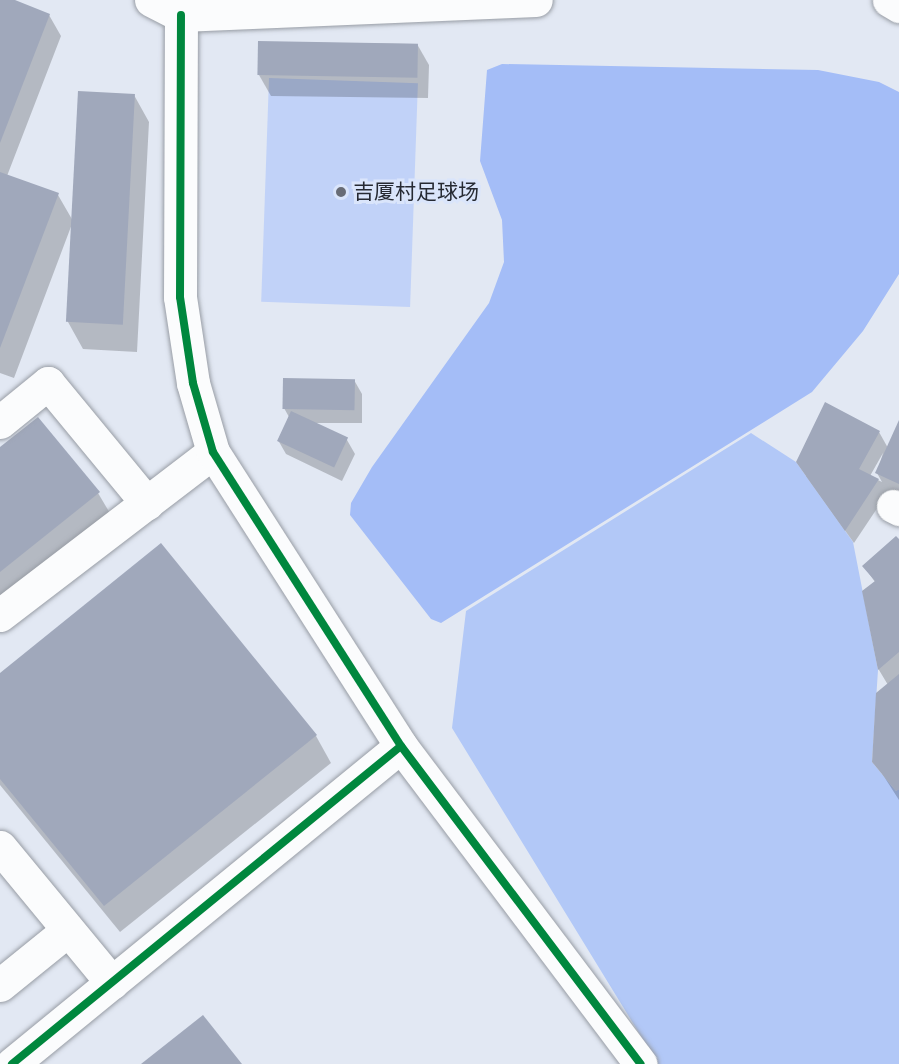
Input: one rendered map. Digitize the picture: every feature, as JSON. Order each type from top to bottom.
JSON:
[{"type":"street","points":[[152,0],[181,15],[536,0]]},
{"type":"street","points":[[889,0],[899,6]]},
{"type":"street","points":[[181,15],[180,297],[193,383],[213,452],[401,746],[641,1064]]},
{"type":"street","points":[[0,422],[48,383],[147,503]]},
{"type":"street","points":[[0,615],[213,452]]},
{"type":"street","points":[[12,1064],[401,746]]},
{"type":"street","points":[[0,847],[112,983]]},
{"type":"street","points":[[0,985],[68,930]]},
{"type":"shaded area","points":[[502,64],[818,70],[879,82],[899,92],[899,274],[863,331],[812,392],[441,623],[431,619],[350,515],[351,503],[372,467],[489,303],[504,262],[502,220],[480,161],[487,70]]},
{"type":"shaded area","name":"吉厦村足球场","points":[[269,78],[418,83],[410,307],[261,302]]},
{"type":"shaded area","points":[[751,433],[796,462],[853,542],[878,670],[872,762],[896,791],[899,789],[899,1064],[658,1064],[452,728],[466,611]]},
{"type":"building","points":[[0,0],[15,0],[50,14],[0,143]]},
{"type":"building","points":[[258,41],[418,44],[417,78],[257,75]]},
{"type":"building","points":[[78,91],[135,94],[123,325],[66,322]]},
{"type":"building","points":[[0,172],[59,193],[0,348]]},
{"type":"building","points":[[283,378],[355,379],[354,410],[282,409]]},
{"type":"building","points":[[825,402],[880,431],[859,469],[879,479],[845,531],[796,462]]},
{"type":"building","points":[[291,411],[348,438],[334,468],[277,441]]},
{"type":"building","points":[[38,417],[100,492],[0,572],[0,447]]},
{"type":"building","points":[[899,420],[899,484],[875,473]]},
{"type":"building","points":[[896,536],[899,539],[899,652],[878,670],[862,591],[875,581],[862,566]]},
{"type":"building","points":[[161,543],[317,735],[104,906],[0,779],[0,673]]},
{"type":"building","points":[[899,674],[899,789],[896,791],[872,762],[876,693]]},
{"type":"building","points":[[203,1015],[242,1064],[141,1064]]},
{"type":"cycle path","points":[[12,1064],[401,746],[213,452],[193,383],[180,297],[181,15]]},
{"type":"cycle path","points":[[401,746],[641,1064]]},
{"type":"place","name":"吉厦村足球场","points":[[341,192]]}]
